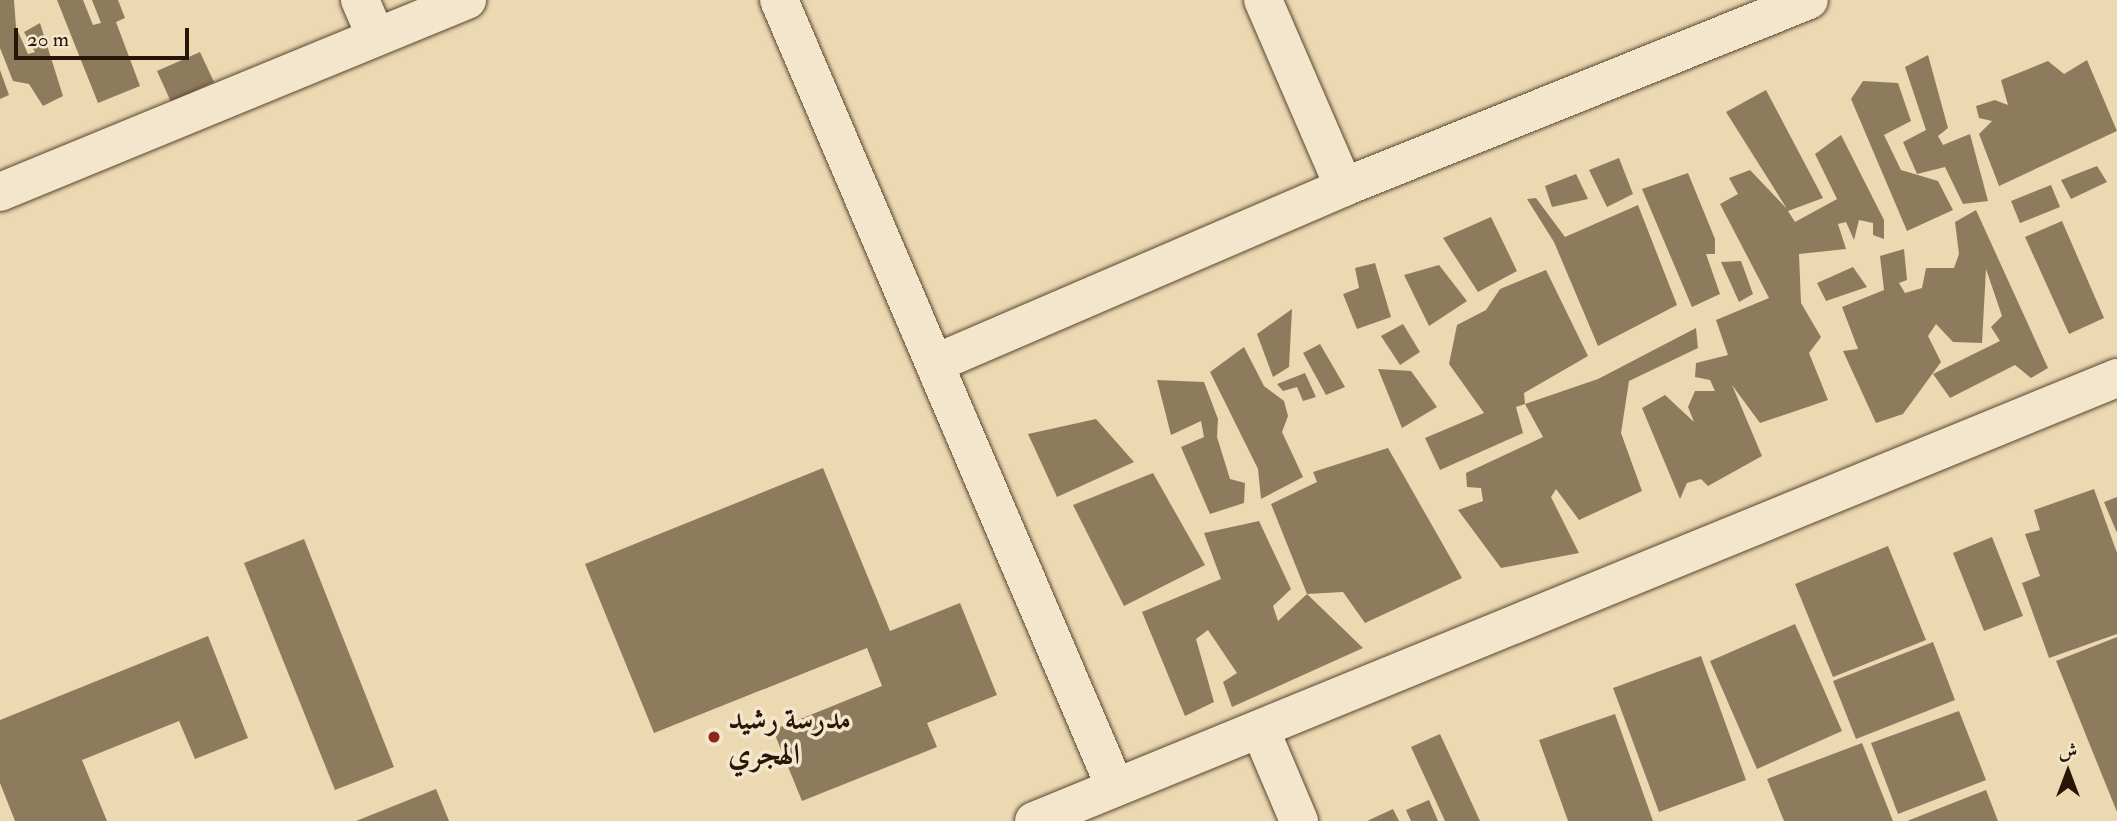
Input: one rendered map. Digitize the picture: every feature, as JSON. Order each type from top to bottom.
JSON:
[{"type":"street","points":[[360,0],[376,37]]},
{"type":"street","points":[[0,192],[467,0]]},
{"type":"street","points":[[779,0],[1115,787]]},
{"type":"street","points":[[1263,0],[1344,187]]},
{"type":"street","points":[[936,363],[1344,187],[1809,0]]},
{"type":"street","points":[[1034,821],[2117,378]]},
{"type":"street","points":[[1260,729],[1299,821]]},
{"type":"building","points":[[0,0],[14,0],[16,27],[28,54],[35,52],[24,32],[40,23],[63,96],[43,106],[29,84],[13,81],[0,48]]},
{"type":"building","points":[[57,0],[83,0],[93,25],[101,23],[92,0],[118,0],[125,18],[116,22],[140,86],[98,103]]},
{"type":"building","points":[[200,52],[214,82],[171,102],[157,71]]},
{"type":"building","points":[[1928,55],[1948,128],[1938,136],[1943,145],[1970,134],[1988,201],[1963,204],[1945,167],[1917,174],[1903,142],[1926,130],[1905,67]]},
{"type":"building","points":[[2087,60],[2117,131],[1999,186],[1979,134],[1992,121],[1979,118],[1976,106],[1995,100],[2008,105],[2001,80],[2048,61],[2064,74]]},
{"type":"building","points":[[0,70],[9,95],[0,99]]},
{"type":"building","points":[[1863,81],[1898,83],[1911,121],[1884,135],[1901,170],[1938,181],[1953,210],[1907,231],[1851,99]]},
{"type":"building","points":[[1766,90],[1823,198],[1788,211],[1795,222],[1837,199],[1815,154],[1841,135],[1884,220],[1884,239],[1873,235],[1873,223],[1859,220],[1854,240],[1846,222],[1838,224],[1846,249],[1799,254],[1801,303],[1821,337],[1809,353],[1828,400],[1760,423],[1732,385],[1762,456],[1708,486],[1701,479],[1687,483],[1680,499],[1642,408],[1665,395],[1694,422],[1688,407],[1695,391],[1715,391],[1710,380],[1695,377],[1696,363],[1728,355],[1716,320],[1769,298],[1720,204],[1738,194],[1729,178],[1750,170],[1787,209],[1726,112]]},
{"type":"building","points":[[1619,158],[1633,194],[1607,207],[1589,170]]},
{"type":"building","points":[[2097,166],[2107,182],[2071,199],[2061,180]]},
{"type":"building","points":[[1688,173],[1715,239],[1715,254],[1706,254],[1720,294],[1692,307],[1642,189]]},
{"type":"building","points":[[1576,174],[1588,199],[1552,207],[1545,186]]},
{"type":"building","points":[[2051,185],[2060,207],[2020,223],[2011,201]]},
{"type":"building","points":[[1536,198],[1565,237],[1638,205],[1677,305],[1598,346],[1554,242],[1527,199]]},
{"type":"building","points":[[1976,210],[2048,368],[2031,378],[2015,365],[1950,398],[1933,374],[2000,341],[1991,327],[2002,316],[1986,269],[1982,343],[1953,342],[1936,324],[1928,336],[1941,362],[1903,414],[1876,423],[1843,351],[1858,349],[1842,307],[1884,290],[1880,256],[1904,249],[1907,280],[1899,283],[1905,293],[1922,288],[1926,268],[1954,268],[1959,254],[1955,222]]},
{"type":"building","points":[[1491,217],[1517,271],[1478,292],[1443,238]]},
{"type":"building","points":[[2062,221],[2104,318],[2069,334],[2025,237]]},
{"type":"building","points":[[1741,261],[1753,294],[1739,302],[1721,262]]},
{"type":"building","points":[[1375,263],[1391,317],[1357,329],[1343,294],[1359,288],[1355,268]]},
{"type":"building","points":[[1439,265],[1467,301],[1429,326],[1404,275]]},
{"type":"building","points":[[1853,267],[1867,287],[1826,301],[1817,283]]},
{"type":"building","points":[[1546,270],[1588,356],[1524,393],[1525,404],[1516,407],[1523,433],[1440,470],[1425,438],[1484,413],[1449,364],[1457,325],[1486,310],[1500,289]]},
{"type":"building","points":[[1292,309],[1289,367],[1273,377],[1257,334]]},
{"type":"building","points":[[1403,324],[1420,352],[1400,365],[1381,336]]},
{"type":"building","points":[[1696,328],[1698,348],[1629,381],[1621,433],[1642,491],[1579,520],[1556,489],[1551,497],[1579,553],[1501,568],[1458,510],[1483,501],[1481,488],[1467,487],[1466,473],[1543,437],[1525,404],[1598,379]]},
{"type":"building","points":[[1320,344],[1345,387],[1326,395],[1303,353]]},
{"type":"building","points":[[1244,347],[1264,386],[1284,401],[1288,416],[1282,432],[1303,477],[1261,499],[1258,469],[1210,372]]},
{"type":"building","points":[[1378,369],[1411,371],[1437,407],[1402,428]]},
{"type":"building","points":[[1305,373],[1316,397],[1303,401],[1297,387],[1283,391],[1277,384]]},
{"type":"building","points":[[1157,380],[1204,382],[1218,419],[1217,437],[1230,479],[1245,483],[1244,503],[1210,514],[1181,447],[1204,437],[1201,421],[1171,435]]},
{"type":"building","points":[[1096,419],[1134,462],[1057,497],[1028,434]]},
{"type":"building","points":[[1388,448],[1462,578],[1365,623],[1343,592],[1307,594],[1271,504],[1317,482],[1313,472]]},
{"type":"building","points":[[823,468],[890,631],[960,603],[997,695],[927,723],[937,747],[802,801],[773,730],[882,686],[867,648],[654,733],[585,564]]},
{"type":"building","points":[[1153,473],[1205,565],[1124,606],[1073,505]]},
{"type":"building","points":[[2094,489],[2117,553],[2117,634],[2049,658],[2022,583],[2040,576],[2025,534],[2040,530],[2034,510]]},
{"type":"building","points":[[2117,497],[2117,533],[2104,502]]},
{"type":"building","points":[[1259,521],[1291,589],[1273,606],[1278,621],[1307,594],[1363,648],[1232,707],[1223,682],[1237,673],[1208,630],[1196,639],[1214,702],[1185,716],[1142,612],[1221,579],[1204,533]]},
{"type":"building","points":[[1992,537],[2023,616],[1984,631],[1953,553]]},
{"type":"building","points":[[304,539],[394,767],[335,790],[244,563]]},
{"type":"building","points":[[1888,546],[1926,640],[1833,677],[1795,584]]},
{"type":"building","points":[[1795,624],[1842,731],[1757,769],[1710,661]]},
{"type":"building","points":[[208,636],[248,738],[195,759],[179,721],[82,760],[107,821],[15,821],[0,783],[0,720]]},
{"type":"building","points":[[2117,637],[2117,812],[2056,661]]},
{"type":"building","points":[[1933,642],[1955,700],[1856,739],[1833,681]]},
{"type":"building","points":[[1701,656],[1746,780],[1659,812],[1613,688]]},
{"type":"building","points":[[1959,711],[1986,780],[1898,814],[1871,743]]},
{"type":"building","points":[[1615,714],[1653,821],[1568,821],[1539,740]]},
{"type":"building","points":[[1440,734],[1480,821],[1445,821],[1411,747]]},
{"type":"building","points":[[1862,743],[1893,821],[1784,821],[1767,779]]},
{"type":"building","points":[[436,789],[449,821],[356,821]]},
{"type":"building","points":[[1986,790],[1998,821],[1907,821]]},
{"type":"building","points":[[1429,800],[1438,821],[1411,821],[1406,810]]},
{"type":"building","points":[[1393,809],[1399,821],[1367,821]]},
{"type":"place","name":"مدرسة رشيد الهجري","points":[[714,737]]}]
